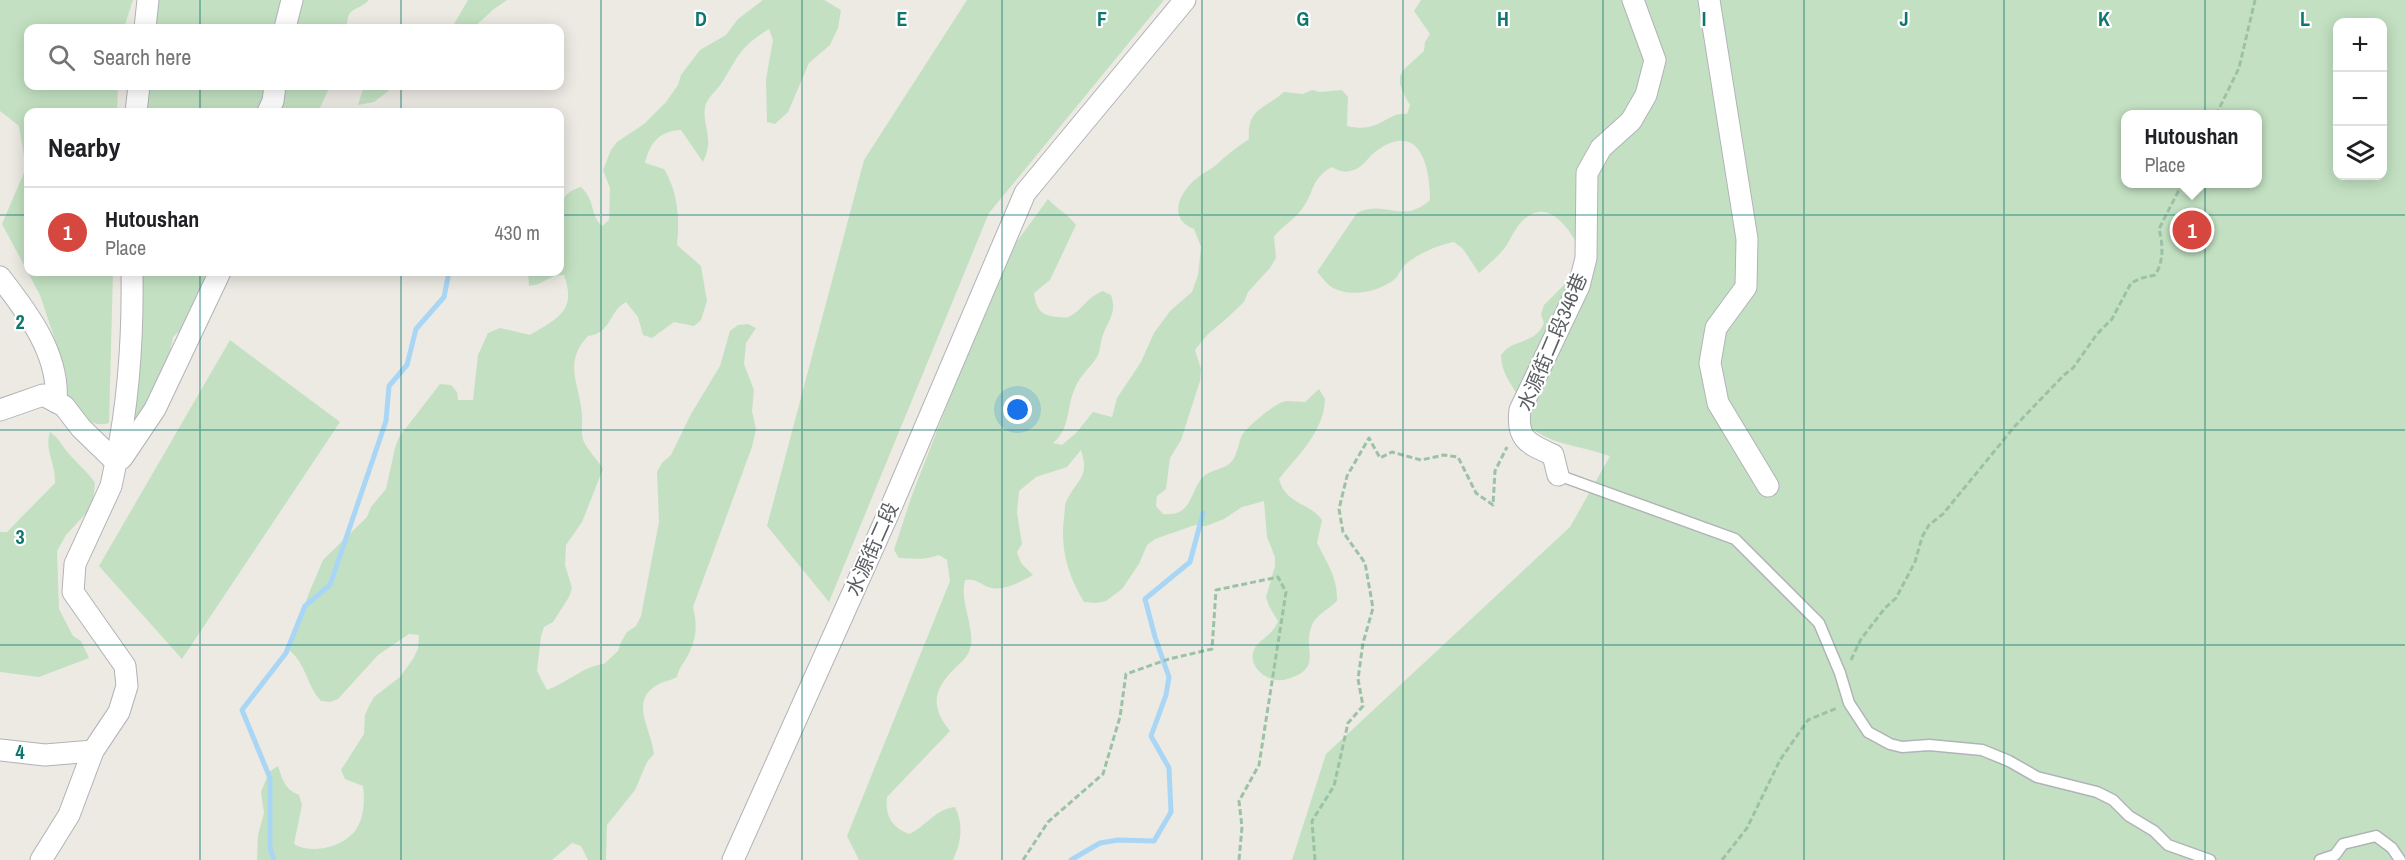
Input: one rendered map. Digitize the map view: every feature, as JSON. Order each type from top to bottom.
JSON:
[{"type":"street","points":[[145,24],[148,0]]},
{"type":"street","points":[[286,24],[292,0]]},
{"type":"street","name":"水源街二段","points":[[733,860],[889,512],[1025,193],[1185,0]]},
{"type":"street","name":"水源街二段346巷","points":[[1558,475],[1553,455],[1524,439],[1518,426],[1520,410],[1579,286],[1586,258],[1587,173],[1601,148],[1631,121],[1646,95],[1655,60],[1633,0]]},
{"type":"street","points":[[1708,0],[1747,239],[1746,287],[1716,328],[1710,363],[1718,403],[1768,486]]},
{"type":"street","points":[[136,108],[139,90]]},
{"type":"street","points":[[270,108],[275,90]]},
{"type":"street","points":[[41,860],[69,815],[93,751],[119,712],[127,686],[125,666],[73,592],[75,564],[111,486],[122,436],[133,331],[132,276]]},
{"type":"street","points":[[116,462],[122,458],[154,409],[218,276]]},
{"type":"street","points":[[0,277],[26,311],[52,361],[58,385],[56,402]]},
{"type":"street","points":[[0,410],[43,395],[64,406],[81,428],[116,462]]},
{"type":"street","points":[[0,750],[45,755],[93,751]]},
{"type":"lane","points":[[1558,475],[1735,539],[1818,623],[1840,673],[1849,703],[1868,732],[1890,744],[1902,747],[1929,745],[1982,750],[2009,761],[2037,777],[2097,792],[2113,800],[2129,816],[2154,831],[2168,845],[2210,860]]},
{"type":"lane","points":[[2320,860],[2335,855],[2343,844],[2376,836],[2392,848],[2400,860]]},
{"type":"path","points":[[2218,110],[2239,68],[2256,0]]},
{"type":"path","points":[[1840,673],[1854,656],[1861,639],[1885,608],[1896,598],[1915,562],[1922,537],[1929,525],[1943,514],[2015,426],[2073,368],[2097,334],[2112,319],[2131,283],[2155,275],[2160,268],[2162,239],[2159,229],[2180,188]]},
{"type":"path","points":[[1315,860],[1312,821],[1334,786],[1348,723],[1363,705],[1358,680],[1363,643],[1373,608],[1365,563],[1343,532],[1339,509],[1347,476],[1369,438],[1380,458],[1392,452],[1421,460],[1444,455],[1458,457],[1476,494],[1493,505],[1496,471],[1511,439],[1521,432]]},
{"type":"path","points":[[1023,860],[1048,822],[1103,774],[1120,717],[1126,674],[1169,659],[1212,649],[1215,590],[1278,577],[1286,592],[1259,765],[1239,801],[1242,827],[1239,860]]},
{"type":"path","points":[[1722,860],[1747,828],[1780,760],[1808,720],[1849,703]]},
{"type":"green space","points":[[0,0],[133,0],[125,24],[24,24],[24,90],[118,90],[117,108],[24,108],[24,156],[19,126],[0,111]]},
{"type":"green space","points":[[153,0],[369,0],[351,12],[347,24],[143,24]]},
{"type":"green space","points":[[468,0],[507,0],[477,24],[454,24]]},
{"type":"green space","points":[[763,0],[824,0],[841,10],[838,28],[830,45],[809,63],[788,112],[775,124],[767,122],[766,79],[773,40],[769,29],[745,47],[706,104],[708,146],[703,162],[681,130],[662,135],[650,149],[645,163],[664,169],[675,196],[678,225],[677,245],[701,266],[707,301],[701,320],[694,326],[674,322],[652,338],[643,335],[638,317],[626,302],[620,306],[602,331],[588,336],[580,346],[574,365],[581,404],[583,439],[603,469],[582,522],[566,545],[565,565],[572,588],[569,597],[553,622],[544,627],[541,636],[537,671],[547,690],[582,671],[604,664],[618,651],[627,632],[636,626],[641,616],[659,522],[657,472],[662,463],[671,455],[691,414],[720,366],[730,331],[738,325],[748,324],[756,328],[746,343],[744,364],[754,390],[752,411],[756,429],[752,447],[693,607],[696,629],[690,651],[677,677],[659,684],[645,698],[644,715],[654,754],[647,762],[635,790],[607,825],[606,860],[588,860],[581,846],[572,843],[552,860],[257,860],[258,835],[264,813],[261,792],[269,772],[278,766],[285,784],[299,795],[302,805],[294,844],[319,849],[337,844],[352,835],[361,818],[363,786],[345,779],[341,770],[364,734],[365,715],[374,697],[400,677],[418,649],[419,635],[409,634],[378,655],[338,699],[330,702],[321,701],[312,689],[300,662],[290,651],[291,642],[323,560],[367,517],[371,507],[386,489],[399,437],[440,384],[451,385],[457,392],[458,400],[473,400],[478,355],[488,333],[500,328],[530,335],[549,324],[562,312],[568,297],[564,275],[564,198],[571,191],[581,187],[589,198],[598,222],[602,226],[609,220],[610,188],[603,170],[611,150],[617,142],[644,124],[666,102],[678,85],[681,75],[700,50],[726,35],[738,19]]},
{"type":"green space","points":[[967,0],[1164,0],[989,213],[829,602],[767,526],[864,160]]},
{"type":"green space","points":[[1421,0],[2405,0],[2405,860],[1292,860],[1326,754],[1570,527],[1610,456],[1548,438],[1514,413],[1516,393],[1506,375],[1501,355],[1506,349],[1535,335],[1540,330],[1544,323],[1541,314],[1544,305],[1563,286],[1576,266],[1578,245],[1566,228],[1552,215],[1544,212],[1527,217],[1518,226],[1503,250],[1479,273],[1463,249],[1454,242],[1436,247],[1418,256],[1405,265],[1396,278],[1389,283],[1364,292],[1338,290],[1328,284],[1317,272],[1357,213],[1367,209],[1411,211],[1430,200],[1425,163],[1414,145],[1405,141],[1393,142],[1379,149],[1355,170],[1347,172],[1332,167],[1320,176],[1302,209],[1274,237],[1276,258],[1270,268],[1248,292],[1244,302],[1207,335],[1195,350],[1201,369],[1200,381],[1181,440],[1170,458],[1166,489],[1157,496],[1156,506],[1163,514],[1180,511],[1186,507],[1204,476],[1232,461],[1242,435],[1256,421],[1269,410],[1286,401],[1305,402],[1319,389],[1325,399],[1320,422],[1302,452],[1279,479],[1282,487],[1292,499],[1317,514],[1322,520],[1317,543],[1336,585],[1337,601],[1313,623],[1309,641],[1309,663],[1306,669],[1287,679],[1277,680],[1264,675],[1253,661],[1257,644],[1272,631],[1278,621],[1266,597],[1275,566],[1275,557],[1267,537],[1264,501],[1242,507],[1224,519],[1206,526],[1195,525],[1155,539],[1147,545],[1139,564],[1122,589],[1106,601],[1084,602],[1066,562],[1063,541],[1066,502],[1083,473],[1081,450],[1067,467],[1036,477],[1019,491],[1017,513],[1022,544],[1017,552],[1021,563],[1033,575],[1013,585],[997,589],[973,580],[965,580],[964,598],[971,633],[970,649],[943,683],[937,698],[939,713],[950,731],[887,797],[888,815],[898,828],[909,834],[936,814],[955,807],[960,820],[960,834],[953,860],[859,860],[847,836],[950,581],[947,560],[939,555],[914,559],[899,558],[894,550],[912,495],[1004,259],[1048,199],[1076,225],[1050,280],[1034,293],[1040,311],[1047,315],[1067,317],[1103,291],[1111,295],[1113,301],[1113,311],[1098,354],[1077,383],[1063,431],[1053,443],[1062,445],[1076,433],[1093,412],[1112,417],[1117,398],[1141,362],[1154,333],[1170,311],[1192,292],[1198,275],[1201,247],[1194,229],[1186,225],[1178,212],[1185,190],[1197,178],[1249,139],[1249,129],[1254,115],[1284,92],[1303,94],[1312,90],[1320,92],[1342,90],[1348,97],[1347,126],[1358,128],[1375,125],[1400,114],[1407,114],[1410,105],[1401,86],[1401,75],[1424,51],[1425,42],[1430,34],[1414,11]]},
{"type":"green space","points":[[130,90],[328,90],[320,108],[130,108]]},
{"type":"green space","points":[[363,90],[390,90],[374,102],[358,105]]},
{"type":"green space","points":[[24,173],[24,265],[2,224]]},
{"type":"green space","points":[[30,276],[113,276],[109,423],[99,424],[89,421],[72,406],[67,390],[66,373],[40,295]]},
{"type":"green space","points":[[127,276],[204,276],[207,283],[185,326],[173,337],[169,357],[141,421],[124,423]]},
{"type":"green space","points":[[528,276],[555,276],[538,284],[529,286]]},
{"type":"green space","points":[[230,340],[340,422],[182,659],[99,566]]},
{"type":"green space","points":[[50,432],[95,483],[93,502],[89,510],[66,535],[57,551],[59,609],[73,636],[81,641],[89,658],[39,677],[0,672],[0,532],[7,532],[55,483],[48,445]]},
{"type":"waterway","points":[[274,860],[270,848],[270,778],[242,710],[286,653],[305,606],[330,585],[386,421],[389,386],[407,365],[416,329],[444,297],[448,276]]},
{"type":"waterway","points":[[1071,860],[1100,843],[1118,840],[1154,841],[1171,812],[1169,768],[1151,736],[1166,695],[1169,677],[1145,599],[1190,562],[1203,513]]},
{"type":"place","name":"Hutoushan","points":[[2192,230]]}]
